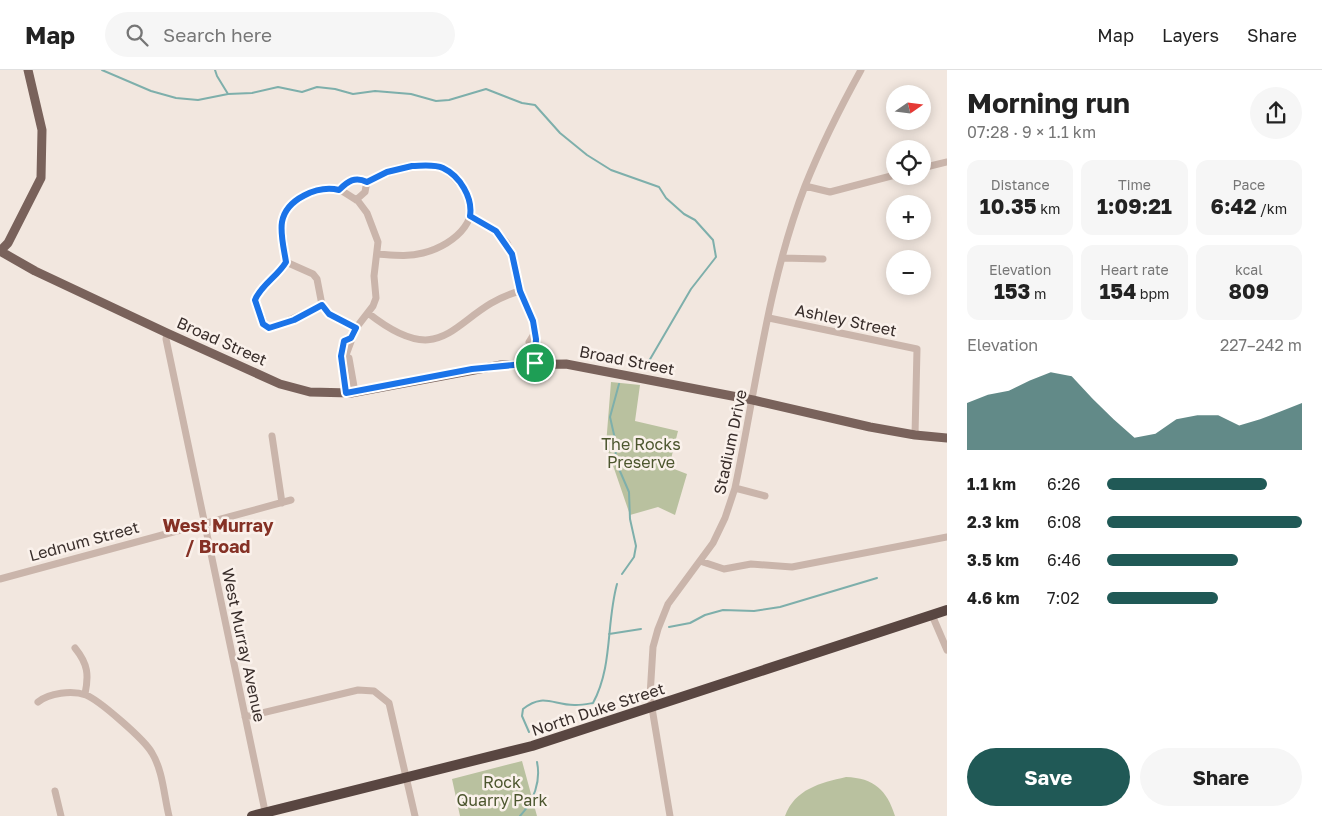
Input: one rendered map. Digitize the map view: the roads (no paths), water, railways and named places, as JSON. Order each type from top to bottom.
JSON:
[{"type":"highway","name":"North Duke Street","points":[[252,816],[532,746],[947,610]]},
{"type":"main road","points":[[0,251],[42,167],[42,130],[28,70]]},
{"type":"main road","name":"Broad Street","points":[[0,251],[36,271],[167,333],[289,387],[316,393],[350,393],[472,369],[535,363],[566,364],[753,400],[915,435],[947,438]]},
{"type":"street","name":"Stadium Drive","points":[[670,816],[652,708],[651,662],[658,629],[677,590],[700,561],[722,526],[735,488],[782,258],[805,186],[837,115],[861,70]]},
{"type":"street","points":[[931,166],[947,162]]},
{"type":"street","points":[[339,190],[349,181],[356,179],[367,182],[402,167],[432,166],[443,168],[466,191],[471,205],[470,216],[461,232],[428,251],[406,256],[377,254]]},
{"type":"street","points":[[805,186],[830,192],[886,177]]},
{"type":"street","points":[[356,200],[365,192],[367,182]]},
{"type":"street","points":[[322,305],[272,328],[263,324],[255,300],[258,293],[286,262],[282,231],[286,212],[295,202],[313,191],[326,188],[339,190],[356,200],[374,225],[378,242],[374,276],[376,298],[351,338],[352,345],[346,361]]},
{"type":"street","points":[[470,216],[496,231],[507,243],[514,259],[520,291],[532,316],[535,363]]},
{"type":"street","points":[[782,258],[823,259]]},
{"type":"street","points":[[286,262],[307,271],[317,279],[322,305],[329,314],[356,328]]},
{"type":"street","points":[[368,313],[385,326],[405,336],[433,338],[457,329],[498,298],[520,291]]},
{"type":"street","name":"Ashley Street","points":[[769,318],[917,349],[915,435]]},
{"type":"street","name":"West Murray Avenue","points":[[167,333],[166,339],[266,814]]},
{"type":"street","points":[[350,393],[343,352],[344,341],[351,338]]},
{"type":"street","points":[[272,436],[282,502]]},
{"type":"street","points":[[735,488],[766,496]]},
{"type":"street","name":"Lednum Street","points":[[0,579],[291,500]]},
{"type":"street","points":[[700,561],[724,569],[751,564],[792,567],[947,537]]},
{"type":"street","points":[[932,615],[947,650]]},
{"type":"street","points":[[75,648],[87,666],[88,678],[84,694]]},
{"type":"street","points":[[245,717],[358,690],[374,691],[386,699],[390,708],[416,816]]},
{"type":"street","points":[[38,702],[55,694],[84,694],[109,711],[152,752],[169,816]]},
{"type":"street","points":[[55,790],[62,816]]},
{"type":"waterway","points":[[102,70],[151,91],[176,98],[198,100],[228,94],[252,93],[278,87],[302,92],[317,87],[353,94],[375,91],[411,94],[436,101],[449,100],[486,89],[522,103],[535,105],[560,133],[587,155],[611,170],[659,187],[666,198],[684,214],[695,220],[713,240],[716,257],[691,289],[649,361],[638,368]]},
{"type":"waterway","points":[[215,70],[228,94]]},
{"type":"waterway","points":[[619,384],[610,417],[615,439],[616,462],[629,492],[630,519],[636,546],[634,557],[622,574]]},
{"type":"waterway","points":[[669,627],[690,623],[705,615],[723,610],[754,611],[780,607],[877,578]]},
{"type":"waterway","points":[[529,732],[522,716],[523,709],[530,704],[537,701],[549,701],[568,705],[593,703],[604,674],[611,614],[617,584]]},
{"type":"waterway","points":[[609,634],[641,629]]},
{"type":"waterway","points":[[520,816],[533,797],[538,776],[537,762]]},
{"type":"district","name":"West Murray / Broad","points":[[218,535]]},
{"type":"park label","name":"The Rocks Preserve","points":[[641,453]]},
{"type":"park label","name":"Rock Quarry Park","points":[[502,791]]}]
